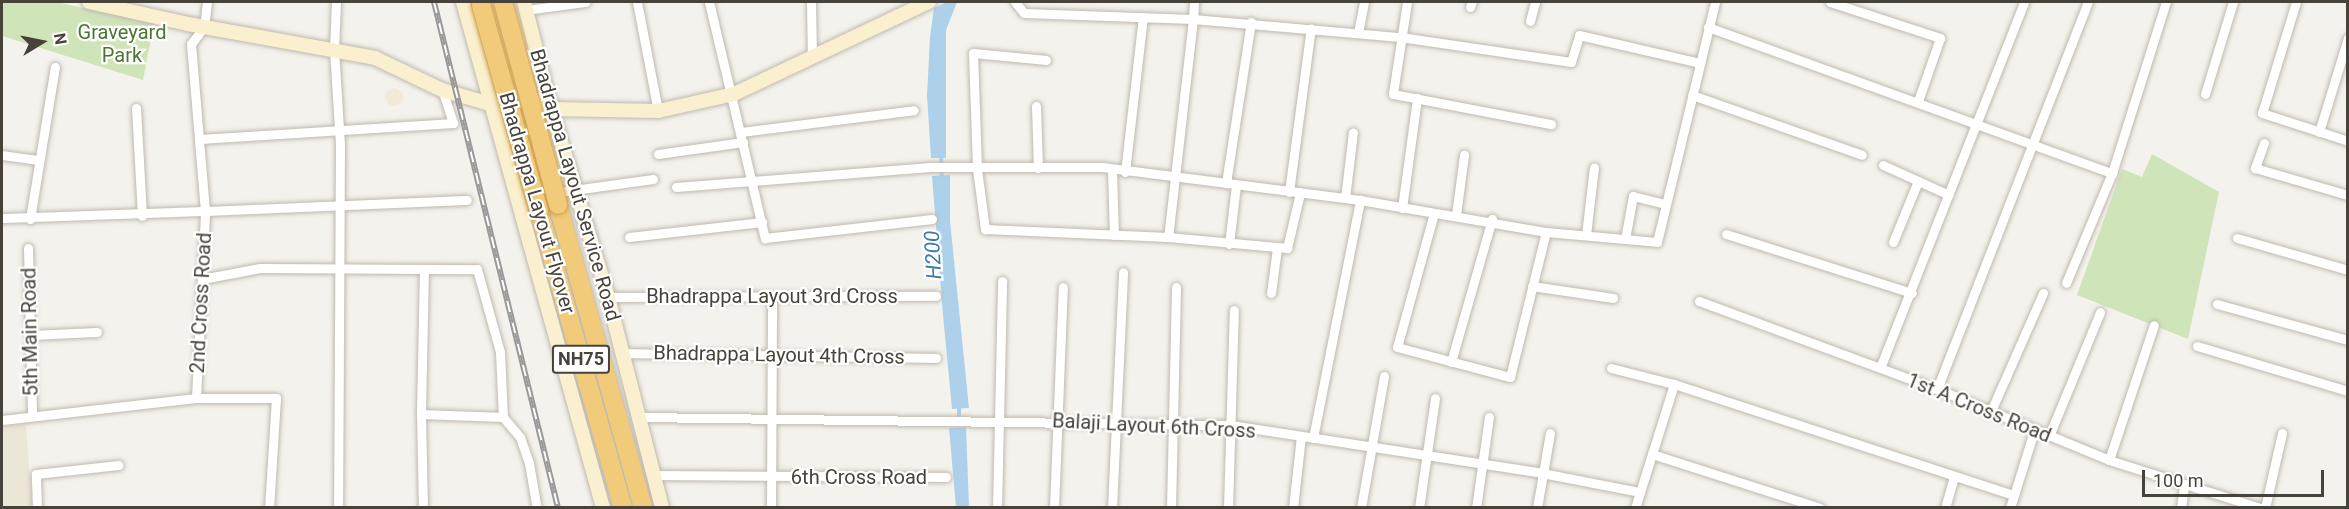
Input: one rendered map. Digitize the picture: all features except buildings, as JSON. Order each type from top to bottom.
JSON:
[{"type":"highway","name":"Bhadrappa Layout Flyover","points":[[503,2],[643,507]]},
{"type":"highway","name":"Bhadrappa Layout Flyover","points":[[481,3],[623,507]]},
{"type":"street","points":[[89,2],[129,6],[204,27],[375,58],[442,90],[494,106],[503,102],[538,100],[547,109],[658,111],[734,94],[928,2]]},
{"type":"street","points":[[2,218],[142,216],[205,211],[191,44],[204,27],[207,2]]},
{"type":"street","points":[[336,2],[334,49],[340,203],[338,507]]},
{"type":"street","points":[[463,2],[494,106],[517,199],[603,507]]},
{"type":"street","points":[[525,6],[585,2]]},
{"type":"street","points":[[637,2],[658,111]]},
{"type":"street","points":[[709,2],[734,94],[765,238],[932,219]]},
{"type":"street","points":[[811,2],[812,57]]},
{"type":"street","points":[[1015,2],[1024,13],[1251,22],[1400,37],[1571,62],[1579,35],[1700,63]]},
{"type":"street","points":[[1168,237],[1194,2]]},
{"type":"street","points":[[1358,33],[1364,2]]},
{"type":"street","points":[[1407,2],[1393,94],[1551,124]]},
{"type":"street","points":[[1530,21],[1535,2]]},
{"type":"street","points":[[676,187],[753,184],[930,167],[1112,169],[1492,219],[1546,232],[1657,242],[1664,204],[1714,2]]},
{"type":"street","points":[[1830,2],[1940,38],[1918,102]]},
{"type":"street","points":[[1880,368],[1912,292],[2024,2]]},
{"type":"street","points":[[1937,389],[2031,143],[2088,2]]},
{"type":"street","points":[[2067,283],[2112,173],[2166,2]]},
{"type":"street","points":[[2205,94],[2233,2]]},
{"type":"street","points":[[2296,2],[2262,113],[2348,141]]},
{"type":"street","name":"Bhadrappa Layout Service Road","points":[[525,6],[547,109],[575,189],[608,297],[663,507]]},
{"type":"street","points":[[1125,172],[1143,16]]},
{"type":"street","points":[[1229,244],[1231,184],[1251,22]]},
{"type":"street","points":[[1708,27],[1977,122],[2112,173]]},
{"type":"street","points":[[1289,192],[1311,28]]},
{"type":"street","points":[[2319,132],[2348,38]]},
{"type":"street","points":[[1046,60],[973,53],[977,169],[985,230],[1168,237],[1287,248],[1300,193]]},
{"type":"street","points":[[30,219],[55,67]]},
{"type":"street","points":[[200,139],[453,123],[442,90]]},
{"type":"street","points":[[1692,95],[1862,155]]},
{"type":"street","points":[[1402,208],[1417,98]]},
{"type":"street","points":[[1036,106],[1038,168]]},
{"type":"street","points":[[136,108],[142,216]]},
{"type":"street","points":[[658,154],[742,137],[914,110]]},
{"type":"street","points":[[1345,198],[1353,132]]},
{"type":"street","points":[[2264,143],[2255,168],[2348,195]]},
{"type":"street","points":[[2,155],[38,160]]},
{"type":"street","points":[[1456,215],[1464,155]]},
{"type":"street","points":[[1883,165],[1949,195]]},
{"type":"street","points":[[1586,235],[1594,167]]},
{"type":"street","points":[[1112,169],[1114,235]]},
{"type":"street","points":[[517,199],[653,179]]},
{"type":"street","points":[[1893,242],[1918,181]]},
{"type":"street","points":[[1625,239],[1633,196],[1664,204]]},
{"type":"street","name":"2nd Cross Road","points":[[2,420],[196,398],[205,211],[340,203],[440,203],[467,200]]},
{"type":"street","points":[[1313,438],[1360,200]]},
{"type":"street","points":[[1434,213],[1397,347],[1510,376],[1546,232]]},
{"type":"street","points":[[1451,362],[1492,219]]},
{"type":"street","points":[[629,237],[762,222]]},
{"type":"street","points":[[1726,234],[1912,292]]},
{"type":"street","points":[[2237,238],[2348,270]]},
{"type":"street","name":"5th Main Road","points":[[28,248],[32,416]]},
{"type":"street","points":[[1271,293],[1277,248]]},
{"type":"street","points":[[202,279],[260,268],[477,269],[500,352],[503,417],[520,437],[530,463],[536,504]]},
{"type":"street","points":[[423,507],[421,414],[424,269]]},
{"type":"street","points":[[1112,507],[1124,272]]},
{"type":"street","points":[[997,507],[1002,281]]},
{"type":"street","points":[[1532,286],[1613,298]]},
{"type":"street","points":[[1054,507],[1062,287]]},
{"type":"street","points":[[1171,507],[1176,287]]},
{"type":"street","points":[[1991,411],[2043,293]]},
{"type":"street","points":[[771,507],[769,355],[772,296]]},
{"type":"street","name":"Bhadrappa Layout 3rd Cross","points":[[608,297],[936,296]]},
{"type":"street","name":"1st A Cross Road","points":[[1700,301],[1937,389],[2109,459],[2184,486],[2260,507]]},
{"type":"street","points":[[2217,304],[2348,340]]},
{"type":"street","points":[[1228,507],[1234,310]]},
{"type":"street","points":[[2049,436],[2100,312]]},
{"type":"street","points":[[2109,459],[2154,325]]},
{"type":"street","points":[[30,335],[97,332]]},
{"type":"street","points":[[2197,346],[2348,391]]},
{"type":"street","name":"Bhadrappa Layout 4th Cross","points":[[622,353],[936,358]]},
{"type":"street","points":[[1611,368],[1674,384],[2013,495]]},
{"type":"street","points":[[1360,507],[1384,376]]},
{"type":"street","points":[[1635,507],[1674,384]]},
{"type":"street","points":[[196,398],[276,398],[269,507]]},
{"type":"street","points":[[1419,507],[1436,398]]},
{"type":"street","points":[[421,414],[503,417]]},
{"type":"street","name":"Balaji Layout 6th Cross","points":[[640,417],[770,416],[1230,425],[1542,473],[1640,492]]},
{"type":"street","points":[[1476,507],[1489,417]]},
{"type":"street","points":[[2010,507],[2034,430]]},
{"type":"street","points":[[1537,507],[1550,433]]},
{"type":"street","points":[[2265,507],[2282,433]]},
{"type":"street","points":[[1293,507],[1300,436]]},
{"type":"street","points":[[1652,454],[1820,507]]},
{"type":"street","points":[[37,507],[36,474],[119,465]]},
{"type":"street","name":"6th Cross Road","points":[[656,475],[946,477]]},
{"type":"street","points":[[1945,507],[1954,477]]},
{"type":"street","points":[[2181,507],[2184,486]]},
{"type":"shaded area","points":[[394,88],[400,91],[403,97],[400,103],[394,106],[388,103],[385,97],[388,91]]},
{"type":"shaded area","points":[[26,425],[32,507],[2,507],[2,426]]},
{"type":"green space","name":"Graveyard Park","points":[[2,2],[56,2],[154,23],[143,80],[2,36]]},
{"type":"green space","points":[[2152,154],[2219,192],[2188,339],[2077,295],[2122,169],[2142,177]]},
{"type":"water","points":[[947,2],[957,2],[946,30],[946,158],[931,158],[927,96],[930,37],[934,8]]},
{"type":"water","points":[[950,175],[950,221],[969,408],[952,409],[932,176]]},
{"type":"water","points":[[966,427],[969,507],[956,507],[949,428]]},
{"type":"waterway","name":"H200","points":[[941,154],[942,179]]},
{"type":"waterway","name":"H200","points":[[959,405],[959,422]]},
{"type":"railway","points":[[434,2],[558,508]]}]
